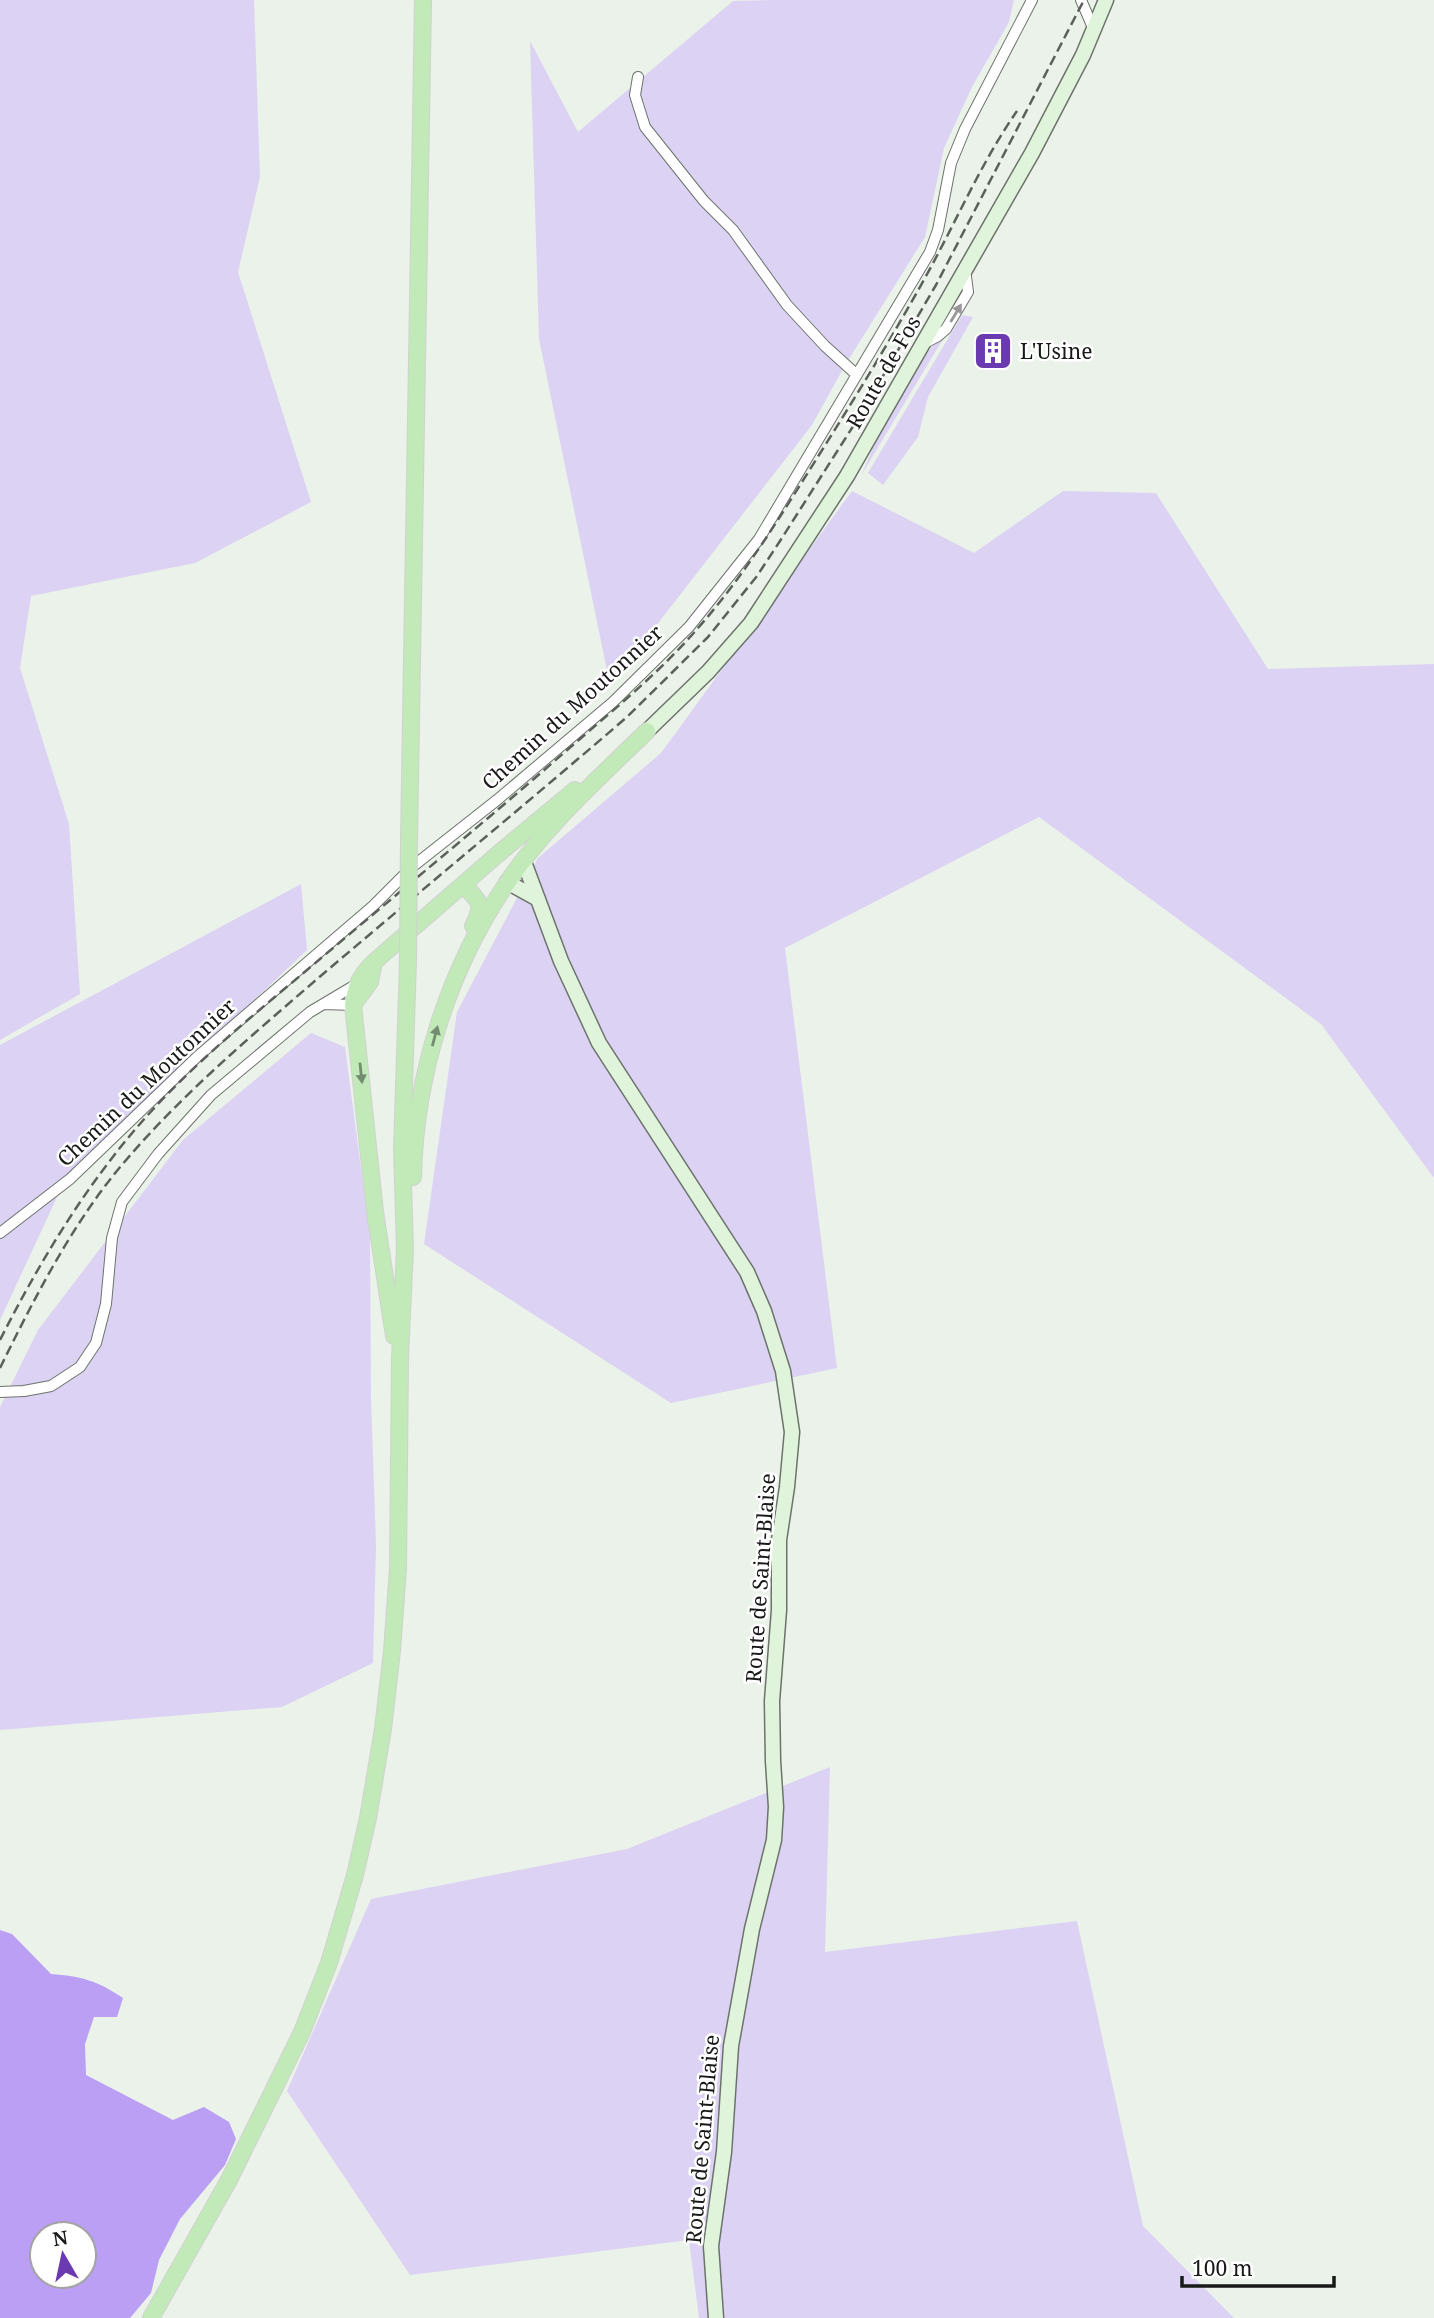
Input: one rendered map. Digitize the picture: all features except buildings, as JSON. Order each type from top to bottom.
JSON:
[{"type":"main road","points":[[152,2318],[229,2180],[302,2032],[329,1963],[355,1875],[368,1818],[393,1651],[398,1568],[400,1358],[405,1249],[402,1149],[408,961],[423,0]]},
{"type":"main road","points":[[405,1249],[412,1216],[413,1156],[431,1050],[446,1003],[466,957],[507,882],[559,819],[647,731]]},
{"type":"main road","points":[[400,1358],[392,1329],[375,1212],[354,1005],[356,984],[374,962],[498,854],[647,731]]},
{"type":"main road","points":[[498,854],[524,862]]},
{"type":"main road","points":[[498,854],[500,868],[507,882]]},
{"type":"main road","points":[[463,885],[493,878],[507,882]]},
{"type":"main road","points":[[446,1003],[450,976],[480,913],[476,897],[463,885]]},
{"type":"main road","points":[[354,1005],[367,988],[374,962]]},
{"type":"street","name":"Chemin du Moutonnier","points":[[0,1233],[71,1179],[197,1057],[373,906],[412,867],[497,800],[613,702],[689,627],[759,539],[930,252],[938,230],[951,163],[965,129],[1032,0]]},
{"type":"street","points":[[1081,0],[1094,30]]},
{"type":"street","name":"Route de Fos","points":[[647,731],[708,672],[751,623],[847,476],[1032,153],[1083,55],[1106,0]]},
{"type":"street","points":[[638,77],[635,95],[645,127],[704,201],[733,230],[787,305],[825,346],[857,375]]},
{"type":"street","name":"Route de Saint-Blaise","points":[[524,862],[561,961],[599,1043],[747,1272],[764,1311],[782,1371],[792,1432],[779,1540],[779,1611],[772,1701],[776,1807],[774,1840],[752,1929],[731,2046],[724,2151],[711,2246],[716,2318]]},
{"type":"street","points":[[507,882],[538,899]]},
{"type":"street","points":[[0,1392],[51,1386],[80,1367],[96,1343],[106,1304],[112,1238],[122,1202],[158,1154],[211,1095],[310,1012],[356,984]]},
{"type":"street","points":[[323,1004],[354,1005]]},
{"type":"shaded area","points":[[0,0],[254,0],[260,177],[238,272],[311,502],[195,563],[31,596],[20,668],[69,824],[80,994],[0,1040]]},
{"type":"shaded area","points":[[1014,0],[1009,22],[972,87],[944,148],[925,237],[844,367],[812,425],[610,685],[539,339],[530,41],[578,132],[733,1]]},
{"type":"shaded area","points":[[962,315],[973,317],[928,397],[918,437],[883,485],[868,473]]},
{"type":"shaded area","points":[[946,334],[862,474],[907,380],[932,347]]},
{"type":"shaded area","points":[[852,491],[974,553],[1063,491],[1156,493],[1268,669],[1434,664],[1434,1178],[1321,1024],[1039,817],[785,948],[837,1368],[671,1403],[424,1244],[457,1012],[538,858],[661,753]]},
{"type":"shaded area","points":[[301,884],[307,950],[65,1180],[0,1320],[0,1045]]},
{"type":"shaded area","points":[[311,1033],[345,1047],[370,1237],[371,1398],[376,1545],[373,1663],[282,1707],[0,1730],[0,1407],[38,1330],[183,1140]]},
{"type":"shaded area","points":[[830,1767],[825,1952],[1077,1921],[1143,2226],[1234,2318],[699,2318],[689,2240],[410,2275],[287,2091],[371,1899],[627,1849]]},
{"type":"shaded area","points":[[0,1930],[12,1934],[51,1974],[89,1980],[123,1998],[117,2017],[94,2017],[85,2044],[86,2075],[173,2120],[204,2107],[229,2122],[236,2139],[225,2165],[180,2219],[159,2260],[151,2293],[130,2318],[0,2318]]},
{"type":"railway","points":[[0,1368],[67,1242],[99,1194],[139,1145],[215,1069],[268,1021],[627,717],[708,637],[757,576],[859,417],[936,285],[1084,0]]},
{"type":"railway","points":[[0,1340],[31,1281],[84,1196],[124,1142],[166,1095],[253,1015],[622,702],[684,644],[715,608],[762,544],[862,385],[931,267],[993,149],[1017,111]]},
{"type":"place","name":"L'Usine","points":[[993,351]]}]
